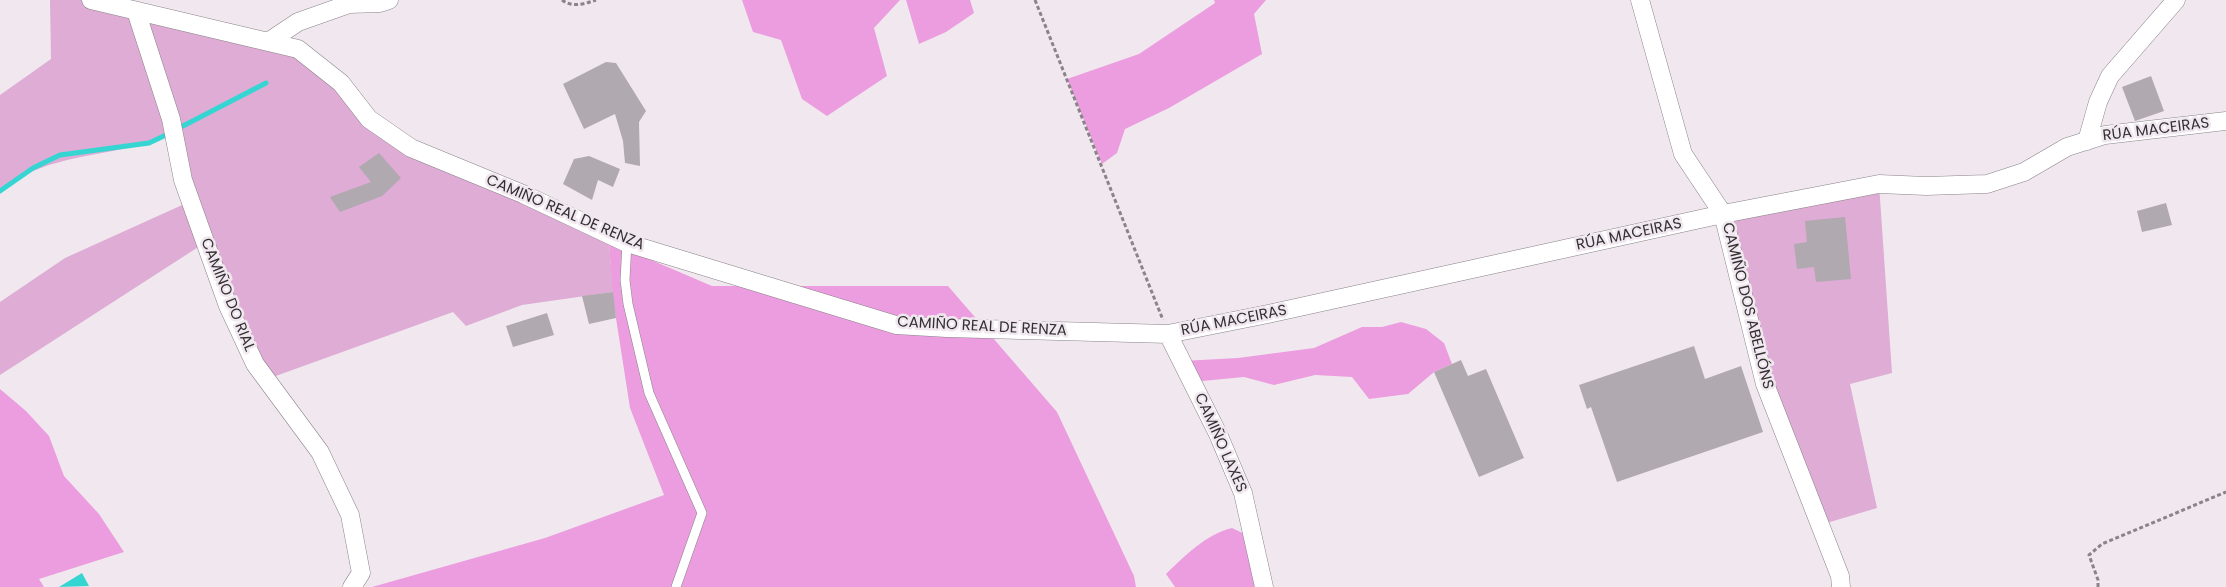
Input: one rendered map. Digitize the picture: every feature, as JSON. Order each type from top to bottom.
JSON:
[{"type":"street","name":"CAMIÑO REAL DE RENZA","points":[[91,0],[298,49],[341,83],[369,119],[411,148],[523,194],[628,243],[896,325],[980,330],[1168,334]]},
{"type":"street","points":[[268,42],[298,22],[349,4],[380,3],[389,0]]},
{"type":"street","name":"CAMIÑO DOS ABELLÓNS","points":[[1640,0],[1683,154],[1723,214],[1765,384],[1840,576],[1841,587]]},
{"type":"street","name":"RÚA MACEIRAS","points":[[2087,141],[2098,102],[2110,76],[2176,0]]},
{"type":"street","name":"CAMIÑO DO RIAL","points":[[136,10],[171,118],[183,180],[228,306],[256,364],[320,452],[350,515],[361,573],[352,587]]},
{"type":"street","name":"RÚA MACEIRAS","points":[[1168,334],[1268,314],[1723,214],[1879,184],[1926,186],[1987,184],[2024,172],[2067,147],[2105,135],[2226,121]]},
{"type":"street","name":"CAMIÑO LAXES","points":[[1168,334],[1218,434],[1243,493],[1264,587]]},
{"type":"lane","points":[[628,243],[625,280],[628,304],[649,393],[702,513],[676,587]]},
{"type":"path","points":[[562,0],[570,5],[596,0]]},
{"type":"path","points":[[1035,0],[1140,257],[1168,334]]},
{"type":"path","points":[[2098,587],[2098,580],[2089,555],[2102,544],[2226,492]]},
{"type":"shaded area","points":[[50,0],[91,0],[297,50],[366,120],[609,242],[613,292],[522,305],[466,326],[453,312],[273,377],[273,387],[206,242],[0,375],[0,302],[65,258],[191,201],[168,134],[132,146],[58,162],[40,168],[0,191],[0,95],[51,59]]},
{"type":"shaded area","points":[[742,0],[900,0],[874,28],[887,76],[827,116],[802,99],[781,40],[753,32]]},
{"type":"shaded area","points":[[906,0],[970,0],[974,13],[946,32],[919,44]]},
{"type":"shaded area","points":[[1214,0],[1266,0],[1254,14],[1262,54],[1169,108],[1125,129],[1117,153],[1102,164],[1067,79],[1139,54],[1215,3]]},
{"type":"shaded area","points":[[1879,184],[1892,373],[1850,384],[1877,508],[1820,525],[1765,384],[1723,214]]},
{"type":"shaded area","points":[[609,242],[712,286],[948,286],[1057,412],[1134,576],[1136,587],[372,587],[545,538],[664,495],[630,408],[613,299]]},
{"type":"shaded area","points":[[1401,322],[1426,329],[1444,343],[1452,364],[1434,372],[1408,394],[1369,399],[1352,377],[1315,375],[1274,385],[1244,377],[1192,382],[1182,361],[1238,358],[1314,348],[1362,327],[1382,327]]},
{"type":"shaded area","points":[[0,389],[26,411],[49,436],[64,476],[99,514],[124,552],[39,579],[44,587],[0,587]]},
{"type":"shaded area","points":[[1232,528],[1253,538],[1263,587],[1175,587],[1166,574],[1205,540]]},
{"type":"water","points":[[82,573],[89,586],[59,587]]},
{"type":"building","points":[[606,62],[616,63],[646,111],[639,122],[640,166],[625,163],[623,141],[615,114],[584,129],[563,84]]},
{"type":"building","points":[[2151,76],[2164,111],[2135,121],[2122,87]]},
{"type":"building","points":[[379,153],[401,178],[382,196],[340,212],[330,197],[371,182],[359,167]]},
{"type":"building","points":[[589,156],[620,169],[613,187],[598,180],[592,200],[563,184],[574,159]]},
{"type":"building","points":[[2166,203],[2172,225],[2142,232],[2137,211]]},
{"type":"building","points":[[1845,217],[1851,279],[1816,282],[1814,267],[1797,269],[1794,244],[1807,242],[1805,221]]},
{"type":"building","points":[[613,292],[616,318],[589,324],[582,296]]},
{"type":"building","points":[[547,313],[554,335],[513,347],[506,326]]},
{"type":"building","points":[[1694,346],[1705,379],[1741,366],[1763,432],[1617,482],[1591,407],[1587,409],[1579,385]]},
{"type":"building","points":[[1461,360],[1468,376],[1486,369],[1524,458],[1479,477],[1434,372]]},
{"type":"waterway","points":[[183,126],[266,83]]},
{"type":"waterway","points":[[0,191],[33,168],[60,155],[149,143],[168,134]]}]
